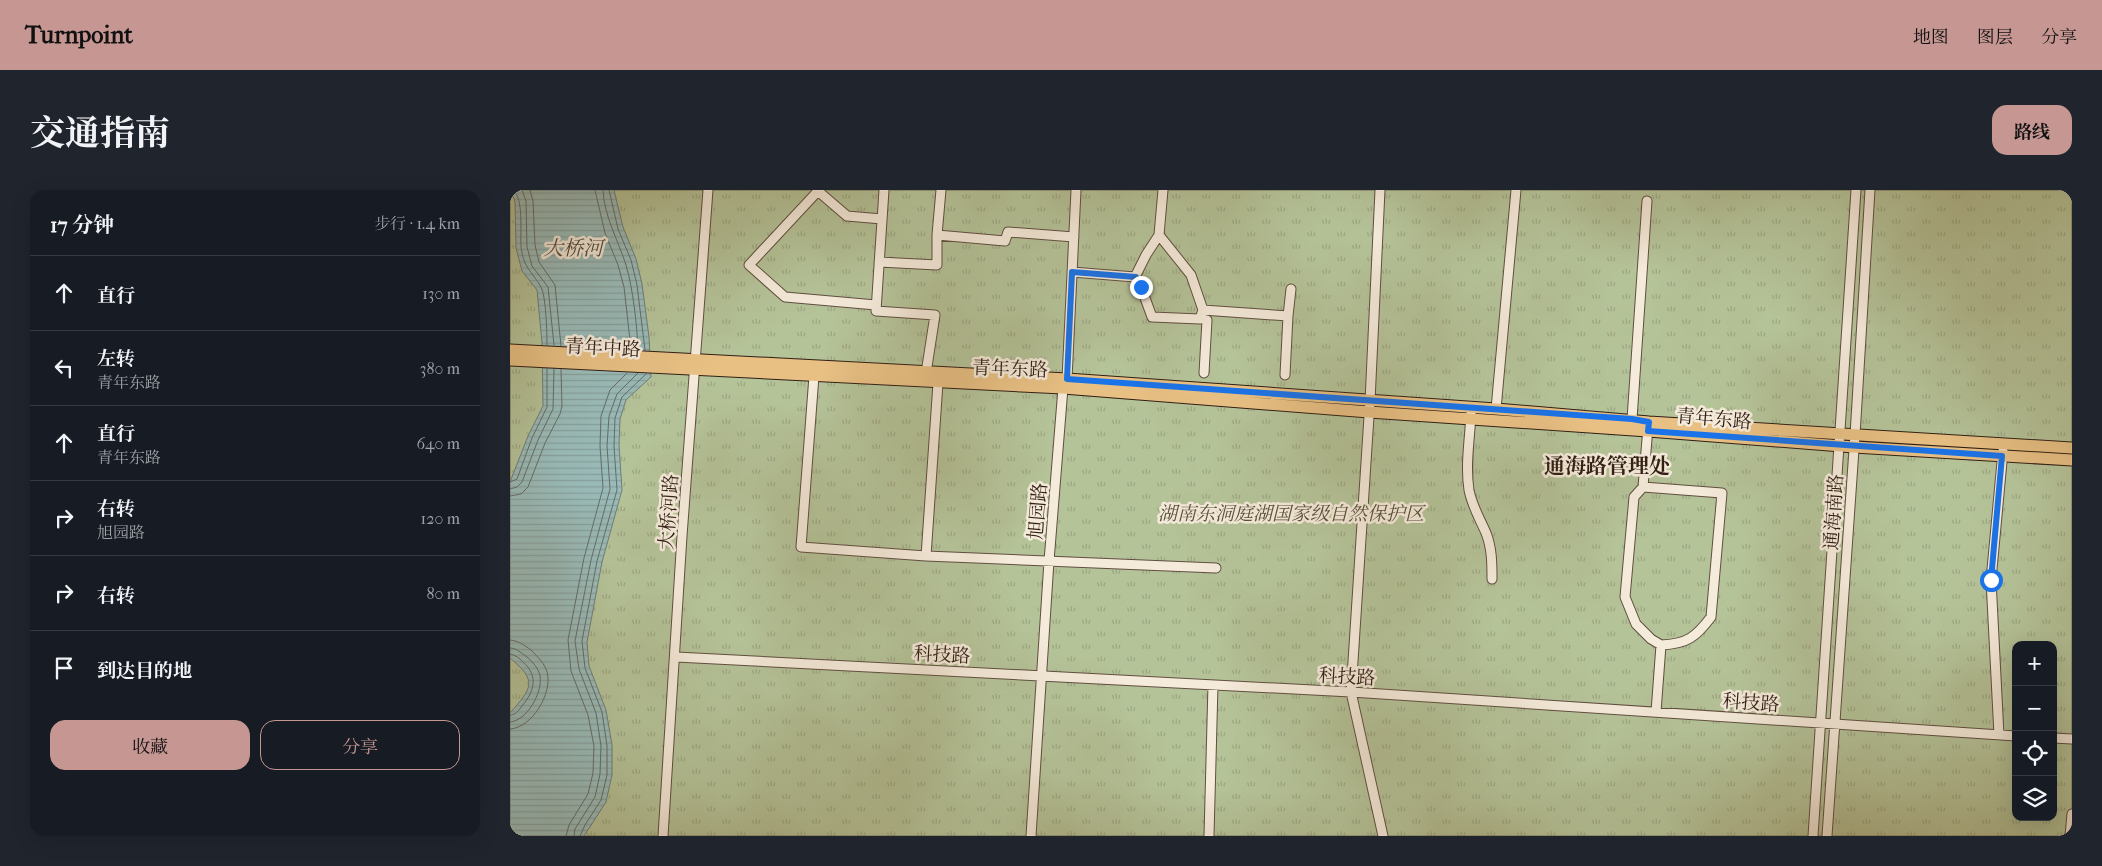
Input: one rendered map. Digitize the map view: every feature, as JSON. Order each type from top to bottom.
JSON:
[{"type":"main road","points":[[511,355],[691,363]]},
{"type":"main road","name":"青年东路","points":[[691,363],[926,373],[1369,407],[1840,440],[1854,447],[2072,460]]},
{"type":"main road","name":"青年东路","points":[[691,363],[814,376],[938,383],[1065,384]]},
{"type":"main road","name":"青年东路","points":[[1471,413],[1496,409],[1632,419],[1649,426]]},
{"type":"main road","name":"青年东路","points":[[1840,440],[1855,435],[2072,448]]},
{"type":"street","name":"大桥河路","points":[[663,836],[676,657],[691,363],[708,190]]},
{"type":"street","points":[[884,190],[876,311],[935,314],[926,373]]},
{"type":"street","points":[[879,262],[937,265],[937,235],[941,190]]},
{"type":"street","name":"旭园路","points":[[1031,836],[1049,561],[1065,384],[1076,190]]},
{"type":"street","points":[[1163,190],[1159,235],[1146,255],[1136,277],[1152,317],[1205,315],[1288,316]]},
{"type":"street","points":[[1380,190],[1369,407],[1351,692],[1383,836]]},
{"type":"street","points":[[1496,409],[1516,190]]},
{"type":"street","name":"通海南路","points":[[1813,836],[1856,190]]},
{"type":"street","name":"通海南路","points":[[1827,836],[1870,190]]},
{"type":"street","points":[[876,305],[785,298],[749,265],[818,191],[847,216],[882,219]]},
{"type":"street","points":[[1632,419],[1647,201]]},
{"type":"street","points":[[937,235],[1005,241],[1008,232],[1074,237]]},
{"type":"street","points":[[1159,235],[1191,275],[1205,315],[1204,373]]},
{"type":"street","points":[[1072,272],[1136,277]]},
{"type":"street","points":[[1285,375],[1291,289]]},
{"type":"street","points":[[814,376],[801,547],[926,556],[1216,568]]},
{"type":"street","points":[[926,556],[938,383]]},
{"type":"street","points":[[1471,413],[1469,490],[1475,510],[1487,535],[1492,557],[1492,579]]},
{"type":"street","points":[[1643,487],[1722,493],[1711,617],[1690,640],[1661,645],[1651,640],[1636,624],[1625,597],[1634,497],[1643,487],[1649,426]]},
{"type":"street","points":[[1999,735],[1991,580],[2002,456],[2005,443]]},
{"type":"street","points":[[1656,712],[1661,645]]},
{"type":"street","name":"科技路","points":[[676,657],[1351,692],[2012,736]]},
{"type":"street","points":[[1209,836],[1213,685]]},
{"type":"street","points":[[2057,738],[2072,739]]},
{"type":"street","points":[[2070,836],[2072,814]]},
{"type":"green space","name":"湖南东洞庭湖国家级自然保护区","points":[[510,190],[2072,190],[2072,836],[510,836]]},
{"type":"water","name":"大桥河","points":[[511,190],[614,190],[623,227],[636,259],[642,284],[649,337],[651,377],[626,400],[620,419],[619,446],[622,490],[602,562],[587,642],[589,666],[606,710],[612,745],[612,775],[606,802],[584,836],[510,836],[510,713],[523,697],[529,685],[525,673],[510,658],[510,482],[528,436],[543,406],[542,343],[537,290],[522,271],[516,248],[515,202]]},
{"type":"district","name":"通海路管理处","points":[[1607,466]]},
{"type":"route","points":[[1141,287],[1136,277],[1072,272],[1067,379],[1632,419],[1649,422],[1648,431],[2002,456],[1991,580]]}]
